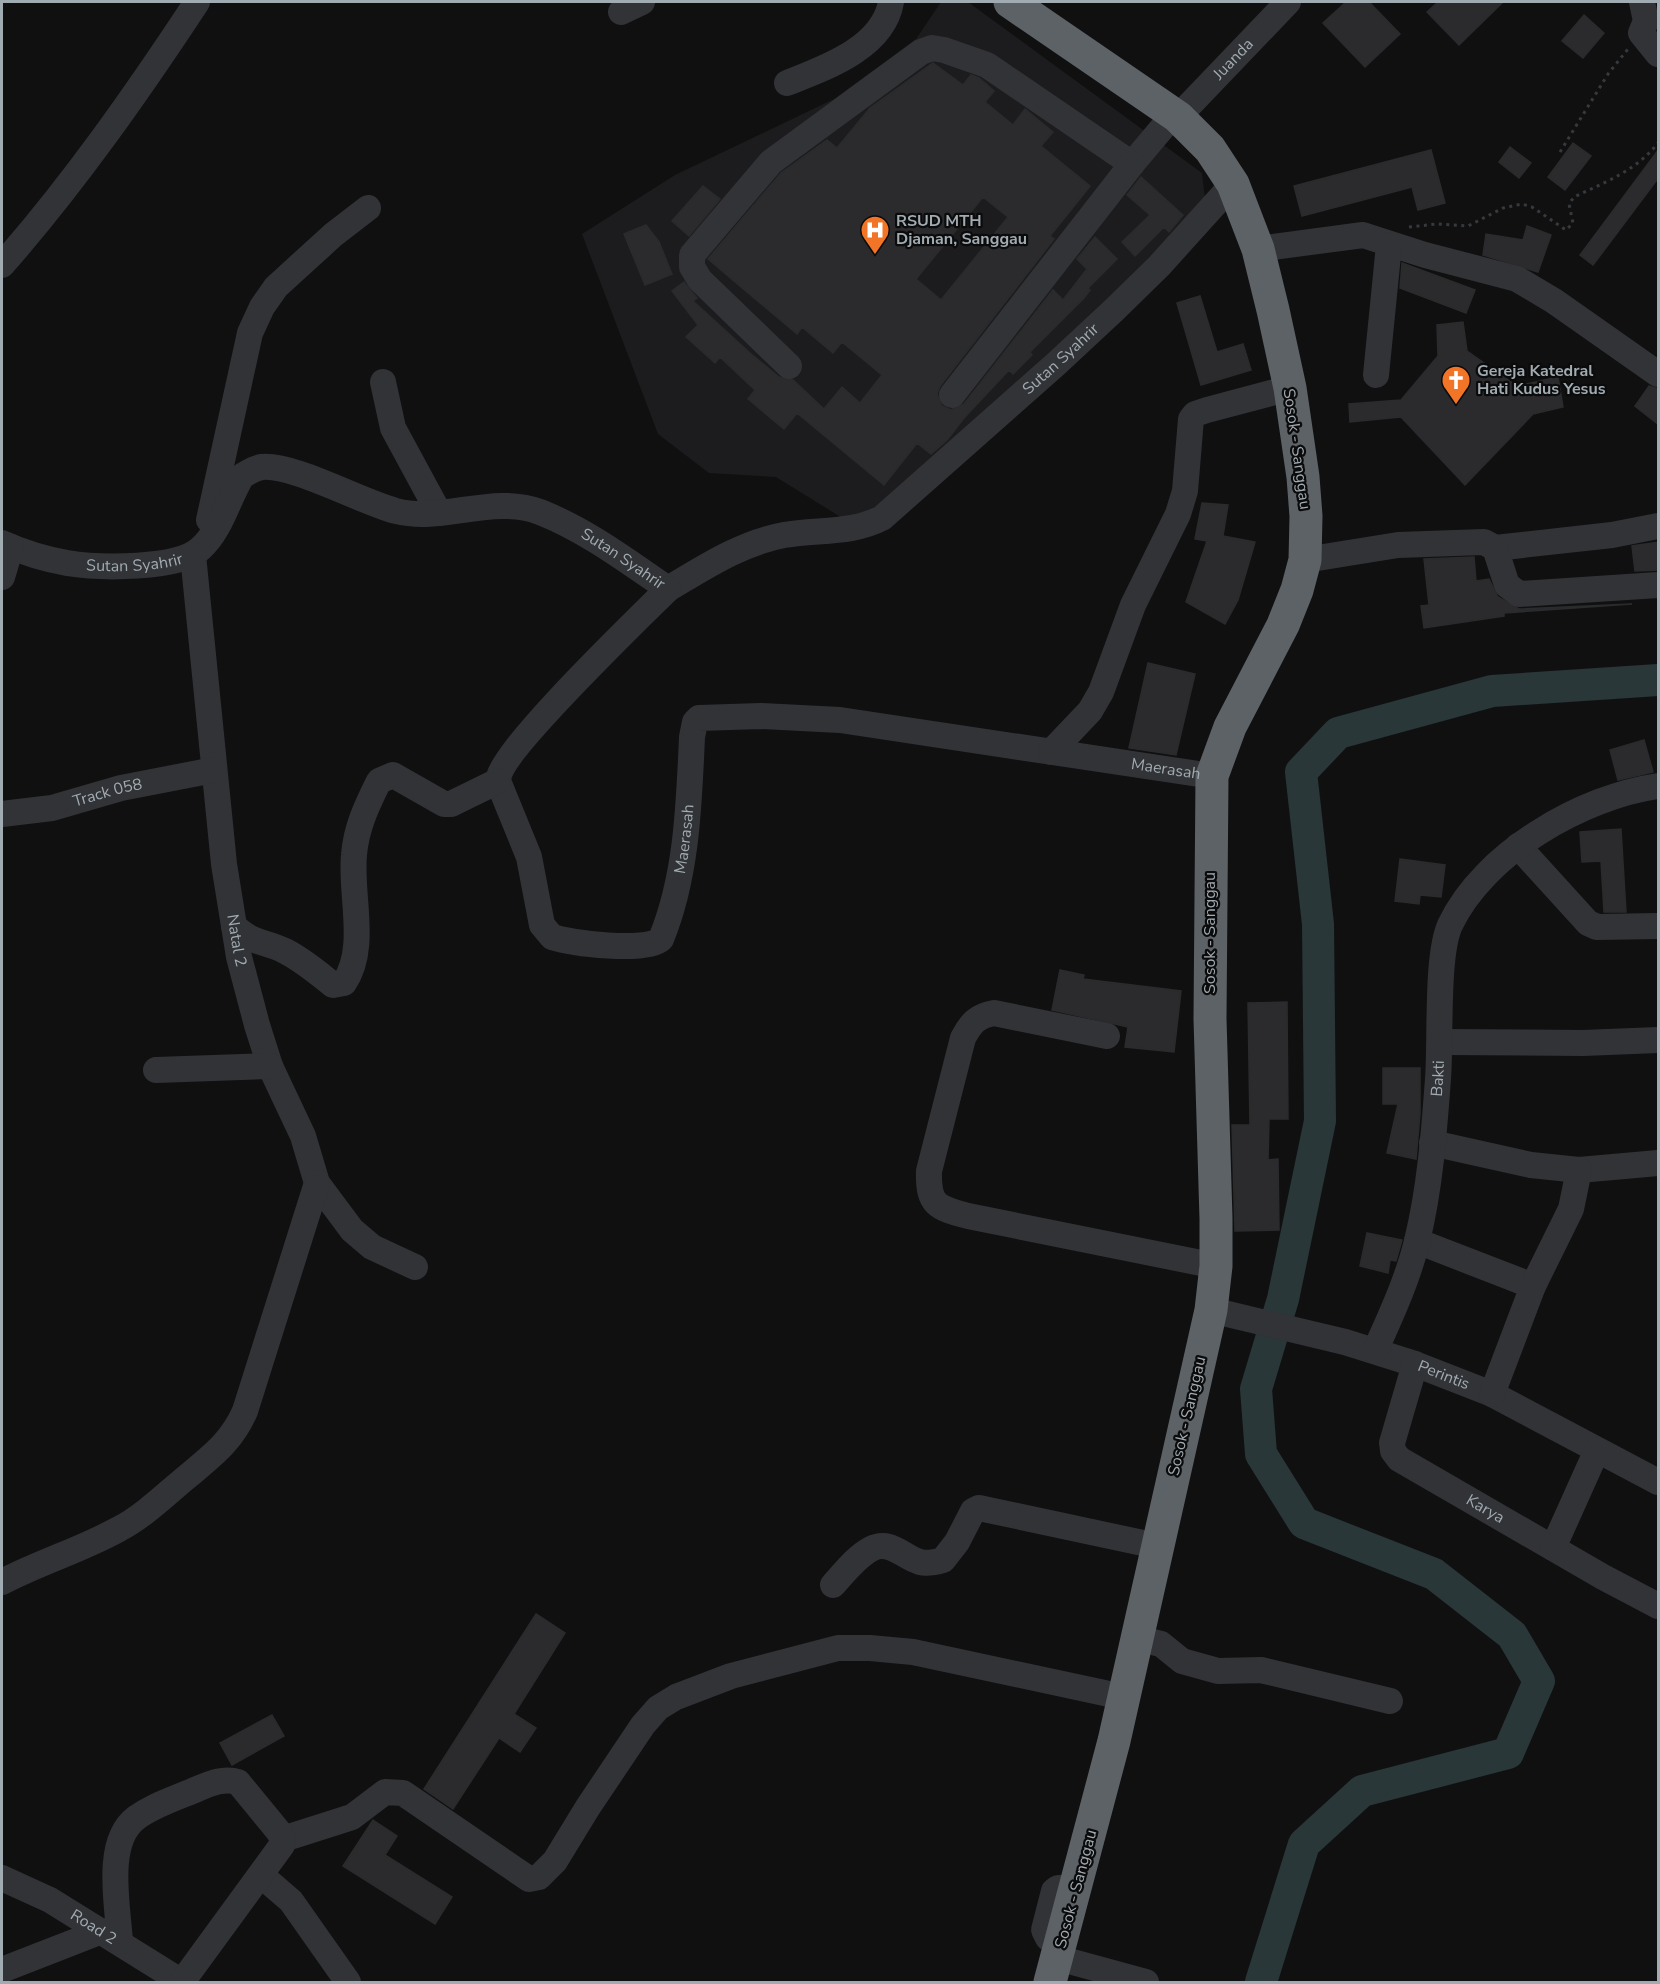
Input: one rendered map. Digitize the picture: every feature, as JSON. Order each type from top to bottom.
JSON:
[{"type":"highway","name":"Sosok - Sanggau","points":[[1010,2],[1176,116],[1210,149],[1233,184],[1258,249],[1290,388],[1303,477],[1305,560],[1283,625],[1230,727],[1212,776],[1210,1019],[1216,1266],[1211,1310],[1156,1546],[1124,1697],[1054,1966]]},
{"type":"street","points":[[2,265],[41,221],[96,148],[197,2]]},
{"type":"street","points":[[787,83],[837,61],[872,36],[885,21],[891,2]]},
{"type":"street","name":"Juanda","points":[[952,395],[1132,164],[1288,2]]},
{"type":"street","points":[[1642,2],[1646,21],[1641,33],[1659,54]]},
{"type":"street","points":[[789,366],[700,280],[692,267],[692,255],[771,162],[921,52],[932,48],[944,50],[987,65],[1132,164]]},
{"type":"street","name":"Sutan Syahrir","points":[[6,545],[44,558],[92,566],[182,560],[198,551],[242,476],[251,470],[264,467],[310,479],[396,511],[439,513],[501,505],[539,512],[611,549],[668,589],[750,544],[784,535],[849,530],[882,518],[1114,310],[1159,266],[1233,184]]},
{"type":"street","name":"Natal 2","points":[[368,208],[333,235],[276,287],[262,307],[250,333],[198,551],[214,770],[234,926],[248,993],[270,1066],[303,1136],[317,1183],[352,1230],[380,1251],[415,1267]]},
{"type":"street","points":[[1258,249],[1363,235],[1517,279],[1554,301],[1659,374]]},
{"type":"street","points":[[1376,375],[1389,244]]},
{"type":"street","points":[[383,382],[393,428],[439,513]]},
{"type":"street","points":[[1051,752],[1090,711],[1101,692],[1133,605],[1178,514],[1185,490],[1191,419],[1195,414],[1207,410],[1290,388]]},
{"type":"street","points":[[1305,560],[1398,545],[1466,541],[1484,542],[1495,548],[1612,535],[1659,526]]},
{"type":"street","points":[[2,577],[6,545]]},
{"type":"street","points":[[1495,548],[1507,585],[1519,594],[1659,585]]},
{"type":"street","points":[[234,926],[255,943],[273,946],[302,961],[333,985],[344,983],[353,964],[355,947],[354,858],[357,835],[379,781],[393,776],[444,804],[451,804],[498,781],[502,766],[536,726],[668,589]]},
{"type":"street","name":"Maerasah","points":[[498,781],[529,857],[543,925],[552,937],[610,945],[648,946],[661,939],[677,889],[685,837],[692,736],[694,722],[699,718],[760,716],[840,720],[1212,776]]},
{"type":"street","name":"Track 058","points":[[2,814],[52,808],[121,788],[214,770]]},
{"type":"street","name":"Bakti","points":[[1375,1351],[1398,1300],[1417,1241],[1432,1143],[1440,1042],[1443,956],[1450,926],[1462,905],[1528,840],[1602,801],[1631,790],[1659,786]]},
{"type":"street","points":[[1528,840],[1588,923],[1598,927],[1659,926]]},
{"type":"street","points":[[1107,1036],[994,1013],[982,1015],[971,1023],[963,1038],[929,1171],[928,1190],[934,1203],[946,1211],[968,1216],[1216,1266]]},
{"type":"street","points":[[1440,1042],[1572,1044],[1659,1040]]},
{"type":"street","points":[[156,1070],[270,1066]]},
{"type":"street","points":[[1432,1143],[1531,1165],[1580,1170],[1659,1163]]},
{"type":"street","points":[[1492,1394],[1533,1286],[1571,1209],[1580,1170]]},
{"type":"street","points":[[2,1582],[41,1562],[88,1545],[120,1529],[210,1460],[229,1441],[245,1411],[317,1183]]},
{"type":"street","points":[[1417,1241],[1533,1286]]},
{"type":"street","name":"Perintis","points":[[1211,1310],[1254,1318],[1307,1332],[1415,1364],[1492,1394],[1659,1482]]},
{"type":"street","name":"Karya","points":[[1415,1364],[1392,1443],[1393,1451],[1400,1459],[1552,1548],[1659,1606]]},
{"type":"street","points":[[1552,1548],[1597,1450]]},
{"type":"street","points":[[833,1585],[872,1548],[882,1546],[900,1551],[919,1562],[943,1560],[953,1548],[973,1510],[979,1508],[1156,1546]]},
{"type":"street","points":[[1136,1638],[1161,1644],[1182,1661],[1218,1671],[1260,1670],[1390,1701]]},
{"type":"street","points":[[283,1839],[352,1817],[385,1792],[403,1793],[529,1879],[540,1877],[555,1861],[643,1725],[658,1708],[676,1697],[731,1676],[838,1648],[912,1652],[1124,1697]]},
{"type":"street","points":[[2,1970],[111,1936],[116,1858],[122,1834],[134,1820],[152,1808],[223,1780],[232,1780],[242,1786],[283,1839],[282,1845],[182,1982]]},
{"type":"street","points":[[261,1875],[291,1901],[348,1983]]},
{"type":"street","name":"Road 2","points":[[2,1878],[50,1900],[182,1982]]},
{"type":"street","points":[[1033,1983],[1054,1966],[1146,1983]]},
{"type":"path","points":[[1560,152],[1608,74],[1641,33]]},
{"type":"path","points":[[1407,227],[1437,224],[1468,226],[1503,208],[1522,204],[1533,207],[1566,230],[1573,223],[1569,204],[1574,197],[1620,175],[1651,153],[1659,143]]},
{"type":"shaded area","name":"RSUD MTH Djaman, Sanggau","points":[[941,2],[968,2],[1202,173],[1205,199],[1142,277],[897,496],[847,521],[776,477],[709,473],[658,434],[582,234],[675,175],[834,99],[916,39]]},
{"type":"building","points":[[1346,2],[1369,2],[1400,34],[1365,67],[1323,23]]},
{"type":"building","points":[[1438,2],[1503,2],[1459,45],[1427,12]]},
{"type":"building","points":[[1584,15],[1604,33],[1583,58],[1562,41]]},
{"type":"building","points":[[933,63],[963,85],[971,75],[979,78],[994,91],[985,102],[1013,125],[1025,109],[1053,132],[1041,146],[1090,186],[1050,236],[1054,239],[940,386],[937,394],[942,406],[951,410],[964,404],[1053,290],[1063,300],[1087,269],[1077,259],[1095,237],[1117,259],[1088,288],[1090,290],[1084,298],[1030,352],[1032,355],[1013,374],[1009,370],[964,418],[947,440],[931,454],[917,443],[884,485],[797,413],[784,429],[748,399],[755,390],[720,357],[715,363],[686,337],[698,325],[672,291],[684,282],[697,298],[693,301],[751,354],[779,377],[793,380],[824,409],[842,387],[860,403],[882,375],[842,342],[833,353],[802,327],[797,334],[708,259],[781,173],[827,140],[837,148],[870,108]],"holes":[[[983,197],[1008,217],[941,300],[916,279]]]},
{"type":"building","points":[[1573,143],[1591,156],[1565,190],[1548,177]]},
{"type":"building","points":[[1510,147],[1531,163],[1519,178],[1499,162]]},
{"type":"building","points":[[1659,149],[1659,177],[1593,265],[1580,255]]},
{"type":"building","points":[[1431,150],[1445,203],[1418,210],[1412,187],[1302,216],[1294,186]]},
{"type":"building","points":[[1141,177],[1183,215],[1169,232],[1164,227],[1135,256],[1122,242],[1150,215],[1127,195]]},
{"type":"building","points":[[703,186],[720,199],[689,236],[672,221]]},
{"type":"building","points":[[646,225],[659,242],[672,274],[645,285],[624,234]]},
{"type":"building","points":[[1527,226],[1551,235],[1538,272],[1483,255],[1486,234],[1523,240]]},
{"type":"building","points":[[1402,263],[1475,290],[1466,313],[1400,288]]},
{"type":"building","points":[[1200,296],[1217,352],[1243,344],[1251,370],[1201,385],[1177,303]]},
{"type":"building","name":"Gereja Katedral Hati Kudus Yesus","points":[[1463,322],[1467,351],[1517,386],[1558,377],[1563,407],[1533,414],[1465,485],[1401,417],[1350,422],[1349,404],[1401,400],[1438,356],[1437,325]]},
{"type":"building","points":[[1649,386],[1659,389],[1659,425],[1635,406]]},
{"type":"building","points":[[1202,503],[1228,505],[1223,536],[1255,542],[1238,600],[1225,624],[1186,602],[1207,541],[1195,539]]},
{"type":"building","points":[[1659,542],[1659,570],[1635,571],[1632,546]]},
{"type":"building","points":[[1474,557],[1476,581],[1489,579],[1498,597],[1519,609],[1632,604],[1504,613],[1504,616],[1424,628],[1421,606],[1429,605],[1424,559]]},
{"type":"building","points":[[1148,663],[1195,674],[1176,755],[1129,748]]},
{"type":"building","points":[[1644,740],[1653,772],[1618,780],[1610,750]]},
{"type":"building","points":[[1621,829],[1626,912],[1604,912],[1601,861],[1582,862],[1580,832]]},
{"type":"building","points":[[1400,859],[1445,865],[1441,897],[1420,895],[1419,904],[1395,901]]},
{"type":"building","points":[[1060,970],[1084,975],[1083,979],[1181,991],[1174,1052],[1125,1047],[1128,1027],[1052,1010]]},
{"type":"building","points":[[1287,1002],[1288,1119],[1269,1119],[1268,1160],[1278,1159],[1279,1230],[1235,1231],[1232,1125],[1250,1125],[1248,1003]]},
{"type":"building","points":[[1383,1068],[1420,1068],[1420,1114],[1416,1159],[1387,1153],[1398,1104],[1383,1104]]},
{"type":"building","points":[[1367,1233],[1402,1240],[1396,1261],[1390,1260],[1388,1273],[1360,1266]]},
{"type":"building","points":[[536,1614],[565,1633],[514,1714],[536,1728],[520,1752],[499,1738],[453,1809],[424,1789]]},
{"type":"building","points":[[272,1715],[284,1736],[232,1765],[220,1743]]},
{"type":"building","points":[[373,1820],[397,1836],[385,1855],[452,1897],[435,1924],[343,1866]]},
{"type":"waterway","points":[[1261,1982],[1304,1844],[1362,1791],[1508,1753],[1539,1681],[1512,1635],[1434,1574],[1304,1523],[1261,1454],[1256,1389],[1283,1299],[1320,1121],[1318,924],[1301,772],[1338,733],[1492,691],[1658,680]]},
{"type":"place","name":"RSUD MTH Djaman, Sanggau","points":[[875,256]]},
{"type":"place","name":"Gereja Katedral Hati Kudus Yesus","points":[[1456,406]]}]
